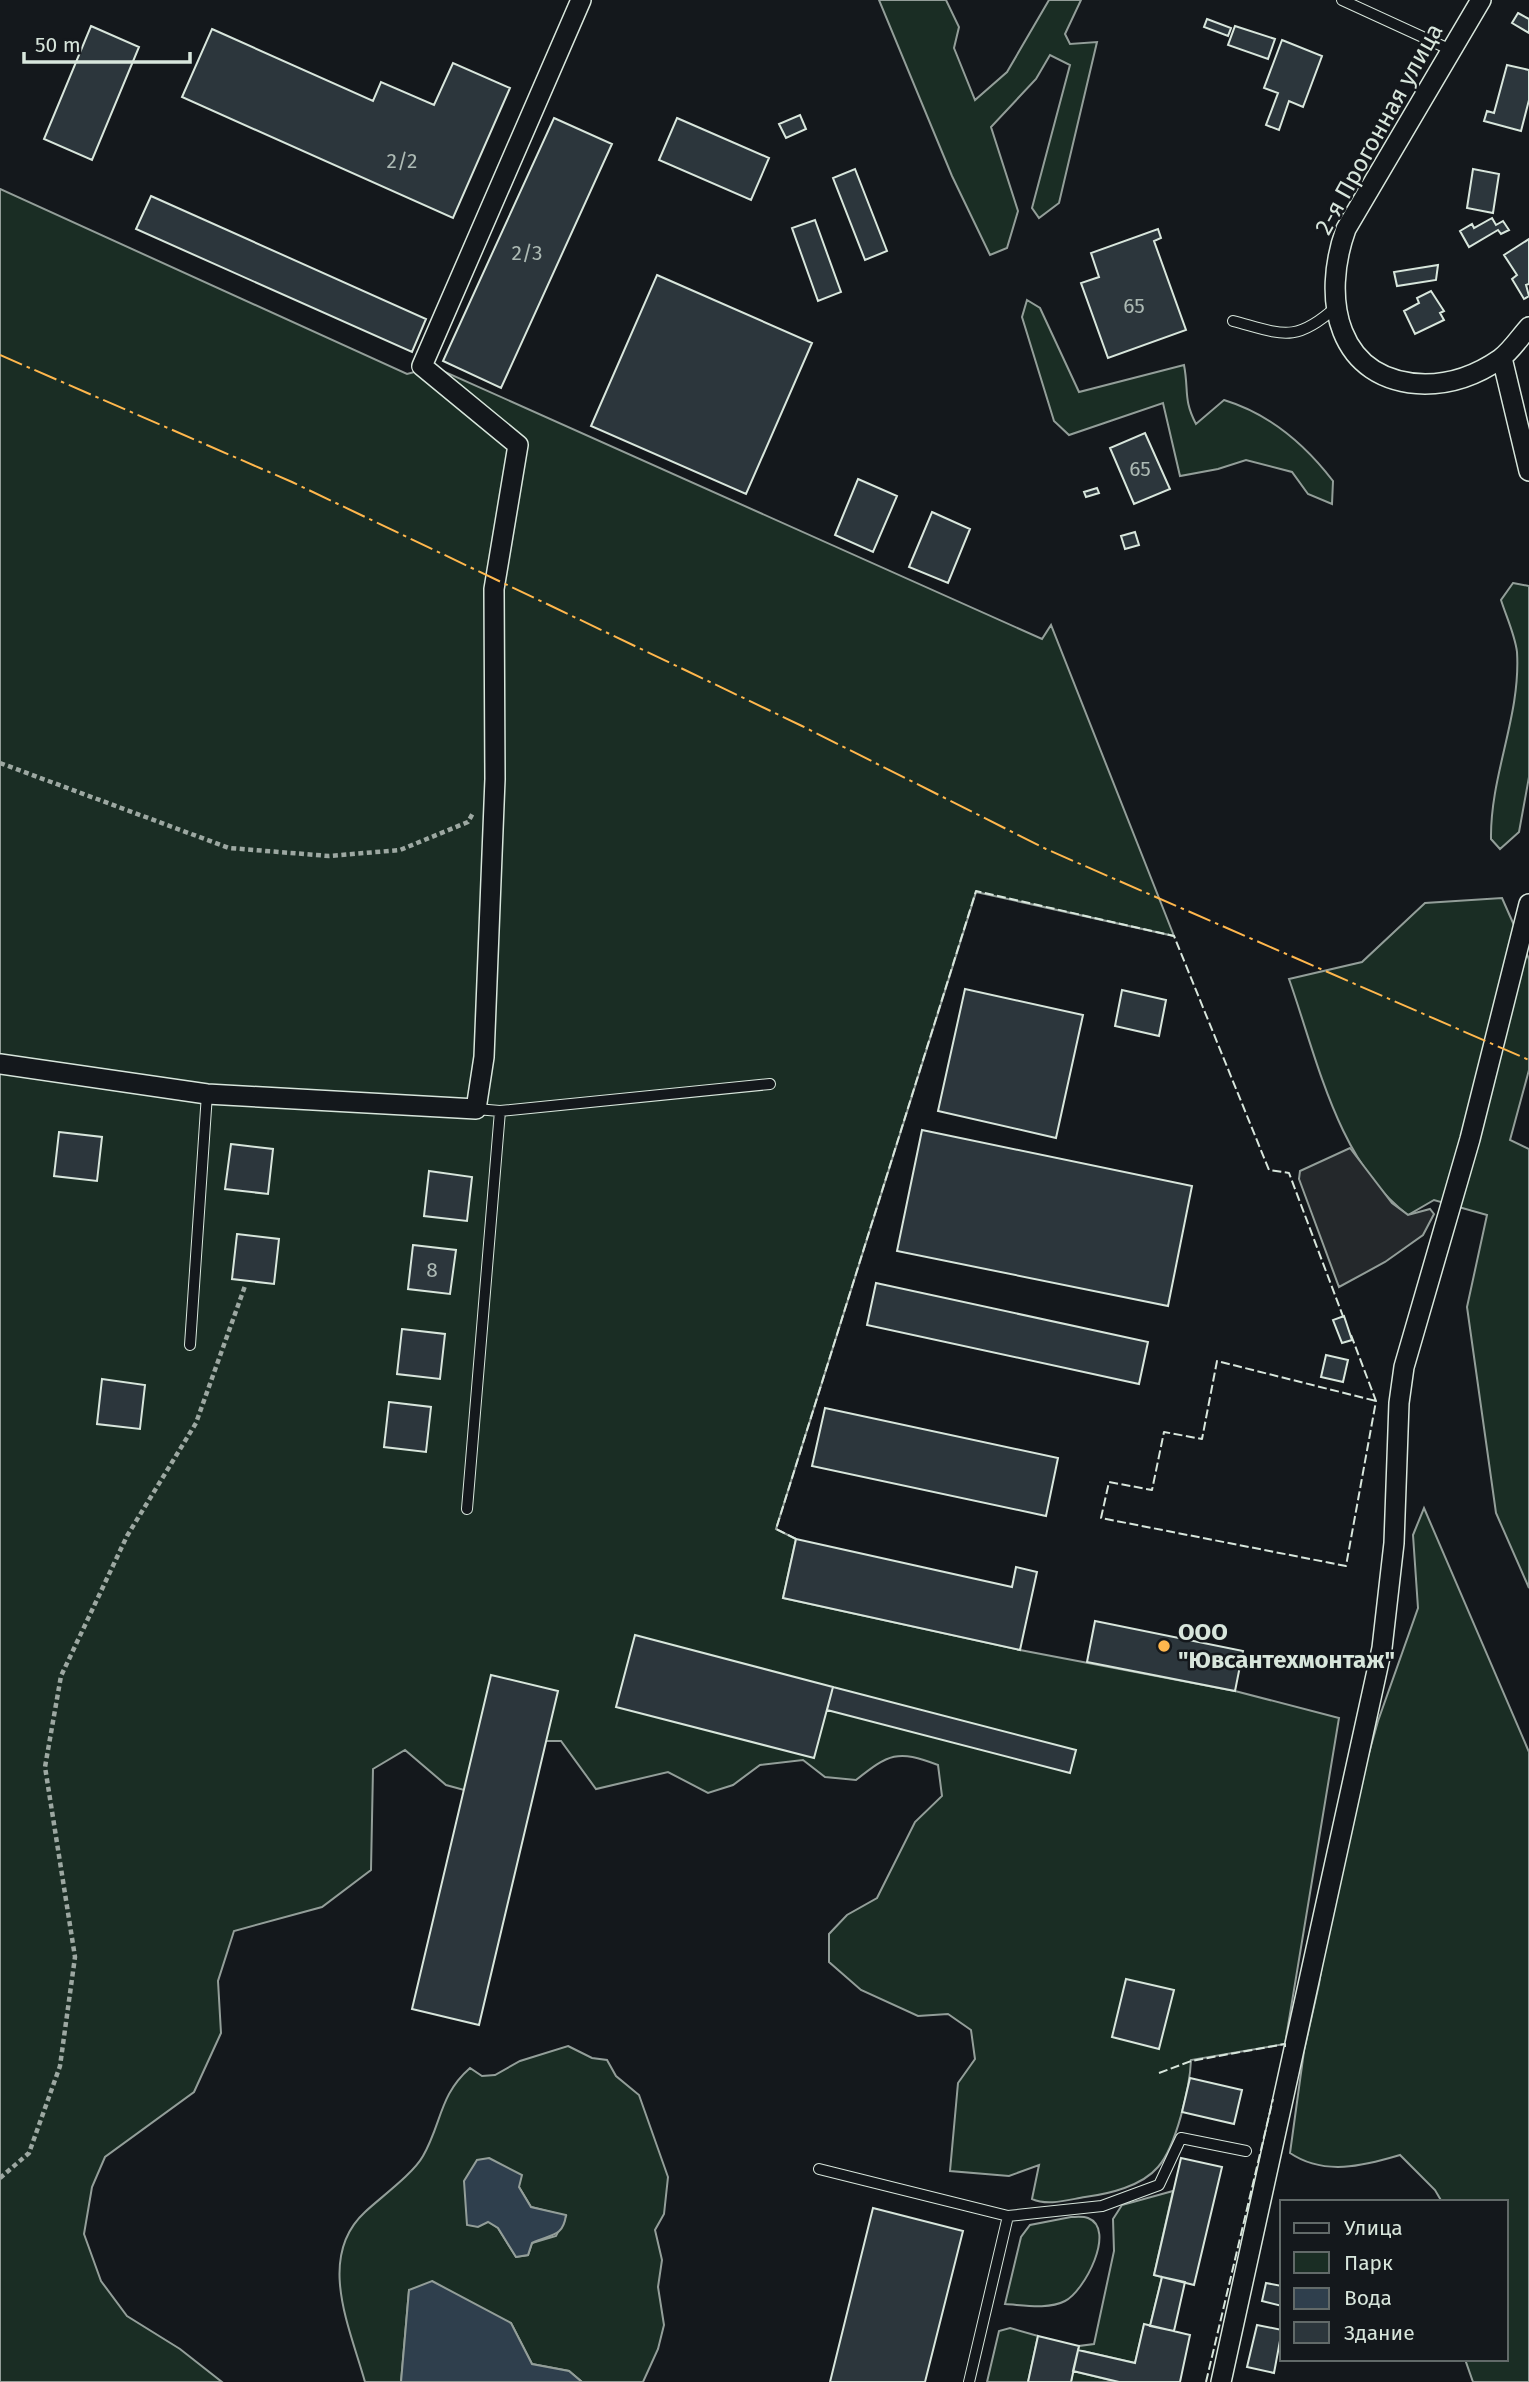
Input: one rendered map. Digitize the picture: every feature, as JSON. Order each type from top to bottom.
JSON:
[{"type":"street","points":[[0,1064],[207,1094],[476,1109],[485,1057],[495,779],[494,589],[517,445],[422,366],[581,0]]},
{"type":"street","name":"2-я Прогонная улица","points":[[1481,0],[1346,229],[1337,253],[1333,279],[1336,307],[1345,339],[1363,362],[1387,379],[1438,384],[1460,381],[1502,358]]},
{"type":"street","points":[[1525,336],[1502,358],[1529,471]]},
{"type":"street","points":[[1222,2382],[1382,1648],[1394,1543],[1399,1403],[1404,1367],[1470,1139],[1529,904]]},
{"type":"lane","points":[[1342,0],[1451,50]]},
{"type":"lane","points":[[1233,321],[1279,333],[1296,334],[1317,323],[1336,307]]},
{"type":"lane","points":[[476,1109],[500,1111],[770,1084]]},
{"type":"lane","points":[[190,1345],[207,1094]]},
{"type":"lane","points":[[467,1509],[500,1111]]},
{"type":"lane","points":[[819,2169],[1009,2216],[1102,2206],[1159,2185],[1181,2138],[1246,2151]]},
{"type":"lane","points":[[969,2382],[1009,2216]]},
{"type":"path","points":[[0,763],[229,848],[329,856],[400,850],[468,822],[475,811]]},
{"type":"path","points":[[0,2178],[29,2153],[61,2066],[75,1957],[45,1767],[61,1676],[127,1536],[197,1423],[245,1286]]},
{"type":"green space","points":[[879,0],[946,0],[959,27],[954,48],[975,100],[1007,72],[1049,0],[1081,0],[1065,34],[1070,44],[1097,42],[1059,203],[1039,218],[1032,208],[1070,65],[1050,55],[1036,79],[991,127],[1018,211],[1007,248],[990,255],[952,176]]},
{"type":"green space","points":[[0,189],[407,374],[434,367],[1042,639],[1051,625],[1174,936],[976,892],[776,1529],[796,1539],[783,1598],[1020,1650],[1235,1691],[1339,1718],[1285,2044],[1191,2060],[1185,2100],[1171,2146],[1158,2167],[1143,2179],[1104,2194],[1044,2202],[1032,2199],[1039,2165],[1009,2176],[950,2171],[958,2083],[975,2059],[971,2030],[948,2014],[918,2016],[861,1990],[829,1962],[829,1934],[847,1915],[877,1898],[915,1822],[942,1796],[938,1765],[913,1757],[894,1757],[877,1764],[856,1780],[825,1777],[803,1760],[760,1765],[733,1785],[708,1793],[668,1772],[596,1789],[561,1741],[546,1741],[475,1793],[446,1785],[405,1750],[373,1769],[371,1870],[322,1907],[234,1931],[218,1981],[221,2033],[194,2092],[105,2157],[92,2187],[84,2234],[101,2281],[127,2316],[180,2349],[222,2382],[0,2382]]},
{"type":"green space","points":[[1027,300],[1040,308],[1079,392],[1184,365],[1188,401],[1196,424],[1224,400],[1256,413],[1298,442],[1333,481],[1332,504],[1308,494],[1292,472],[1246,460],[1218,469],[1180,476],[1163,403],[1069,435],[1054,421],[1022,317]]},
{"type":"green space","points":[[1513,583],[1529,586],[1529,777],[1519,832],[1500,849],[1491,839],[1492,815],[1517,676],[1516,646],[1501,600]]},
{"type":"green space","points":[[1502,898],[1529,959],[1529,1070],[1510,1140],[1529,1149],[1529,1588],[1496,1513],[1467,1307],[1487,1215],[1434,1200],[1408,1215],[1384,1193],[1364,1167],[1333,1107],[1289,979],[1362,962],[1425,903]]},
{"type":"green space","points":[[1424,1508],[1529,1752],[1529,2382],[1473,2382],[1466,2362],[1508,2361],[1508,2200],[1441,2200],[1435,2190],[1400,2155],[1372,2163],[1330,2167],[1316,2165],[1290,2153],[1304,2051],[1319,1984],[1338,1863],[1378,1721],[1418,1608],[1413,1535]]},
{"type":"green space","points":[[568,2046],[592,2058],[607,2060],[616,2076],[639,2095],[668,2177],[664,2214],[655,2230],[662,2260],[658,2287],[664,2325],[658,2349],[643,2382],[582,2382],[569,2371],[532,2364],[511,2323],[409,2290],[401,2382],[365,2382],[341,2294],[342,2250],[350,2230],[365,2212],[418,2163],[429,2144],[452,2088],[470,2068],[482,2076],[495,2075],[520,2061]],"holes":[[[519,2187],[531,2207],[566,2216],[556,2236],[532,2243],[528,2255],[516,2257],[498,2228],[488,2221]]]},
{"type":"green space","points":[[1173,2191],[1154,2275],[1162,2277],[1150,2326],[1144,2325],[1135,2363],[1078,2350],[1079,2346],[1094,2344],[1114,2251],[1113,2219],[1122,2205]]},
{"type":"green space","points":[[1071,2217],[1088,2218],[1096,2224],[1099,2234],[1094,2260],[1081,2286],[1073,2295],[1058,2304],[1005,2304],[1021,2237],[1030,2225]]},
{"type":"green space","points":[[1010,2328],[1038,2336],[1028,2382],[987,2382],[999,2331]]},
{"type":"green space","points":[[1073,2371],[1118,2382],[1071,2382]]},
{"type":"shaded area","points":[[1350,1148],[1392,1203],[1408,1215],[1430,1209],[1434,1214],[1423,1235],[1385,1262],[1339,1287],[1299,1179],[1300,1171]]},
{"type":"water","points":[[489,2158],[522,2175],[519,2187],[531,2207],[566,2215],[559,2232],[532,2243],[528,2255],[516,2257],[498,2228],[488,2222],[478,2227],[467,2225],[464,2181],[477,2160]]},
{"type":"water","points":[[432,2281],[511,2323],[532,2364],[569,2371],[582,2382],[401,2382],[409,2290]]},
{"type":"building","points":[[1518,13],[1529,19],[1529,33],[1512,23]]},
{"type":"building","points":[[1207,19],[1231,28],[1228,36],[1204,27]]},
{"type":"building","points":[[91,26],[139,47],[92,160],[44,139]]},
{"type":"building","points":[[1235,26],[1275,39],[1268,59],[1228,45]]},
{"type":"building","points":[[212,29],[373,101],[381,82],[434,105],[453,63],[510,88],[453,218],[182,97]]},
{"type":"building","points":[[1282,40],[1322,56],[1303,107],[1289,101],[1279,130],[1266,125],[1278,93],[1264,88]]},
{"type":"building","points":[[1507,65],[1529,70],[1529,100],[1521,131],[1484,121],[1487,111],[1494,113]]},
{"type":"building","points":[[800,115],[806,129],[786,138],[779,124]]},
{"type":"building","points":[[554,118],[612,144],[501,388],[443,361]]},
{"type":"building","points":[[677,118],[769,158],[751,200],[659,160]]},
{"type":"building","points":[[855,169],[887,251],[865,260],[833,178]]},
{"type":"building","points":[[1473,169],[1499,174],[1493,213],[1467,208]]},
{"type":"building","points":[[151,196],[426,319],[412,352],[136,229]]},
{"type":"building","points":[[1492,218],[1496,225],[1503,221],[1509,230],[1501,234],[1498,230],[1469,247],[1460,231],[1472,224],[1474,228]]},
{"type":"building","points":[[815,220],[841,292],[818,301],[792,228]]},
{"type":"building","points":[[1158,229],[1161,238],[1154,241],[1186,330],[1108,358],[1081,283],[1099,277],[1091,253]]},
{"type":"building","points":[[1529,239],[1529,284],[1526,285],[1529,296],[1524,299],[1512,279],[1517,275],[1504,255]]},
{"type":"building","points":[[1438,265],[1436,280],[1397,286],[1394,272]]},
{"type":"building","points":[[657,275],[812,343],[746,494],[591,426]]},
{"type":"building","points":[[1431,291],[1444,311],[1440,313],[1444,320],[1415,334],[1404,311],[1419,303],[1417,298]]},
{"type":"building","points":[[1145,433],[1170,489],[1134,504],[1110,448]]},
{"type":"building","points":[[858,479],[897,496],[873,552],[835,535]]},
{"type":"building","points":[[1097,488],[1099,493],[1086,497],[1084,492]]},
{"type":"building","points":[[932,512],[970,529],[948,583],[909,567]]},
{"type":"building","points":[[1135,532],[1139,545],[1125,549],[1121,536]]},
{"type":"building","points":[[965,989],[1083,1015],[1056,1138],[938,1111]]},
{"type":"building","points":[[1122,990],[1166,1000],[1159,1036],[1115,1026]]},
{"type":"building","points":[[922,1130],[1192,1186],[1168,1306],[897,1251]]},
{"type":"building","points":[[59,1132],[102,1137],[97,1181],[54,1176]]},
{"type":"building","points":[[231,1144],[273,1149],[268,1194],[225,1189]]},
{"type":"building","points":[[429,1171],[472,1177],[467,1221],[424,1216]]},
{"type":"building","points":[[237,1234],[279,1239],[274,1284],[232,1279]]},
{"type":"building","points":[[413,1245],[456,1250],[450,1294],[408,1289]]},
{"type":"building","points":[[876,1283],[1148,1342],[1139,1384],[867,1325]]},
{"type":"building","points":[[1344,1316],[1352,1340],[1342,1343],[1333,1320]]},
{"type":"building","points":[[402,1329],[445,1334],[440,1379],[397,1374]]},
{"type":"building","points":[[1326,1355],[1348,1360],[1343,1382],[1321,1377]]},
{"type":"building","points":[[102,1379],[145,1385],[140,1429],[97,1424]]},
{"type":"building","points":[[389,1402],[431,1407],[426,1452],[384,1447]]},
{"type":"building","points":[[825,1408],[1058,1458],[1046,1516],[812,1466]]},
{"type":"building","points":[[796,1539],[1012,1587],[1016,1567],[1037,1572],[1020,1650],[783,1598]]},
{"type":"building","points":[[1095,1621],[1243,1651],[1235,1691],[1087,1662]]},
{"type":"building","points":[[635,1635],[833,1687],[814,1758],[616,1707]]},
{"type":"building","points":[[491,1675],[558,1691],[479,2025],[412,2009]]},
{"type":"building","points":[[833,1687],[1076,1750],[1070,1773],[827,1710]]},
{"type":"building","points":[[1126,1979],[1174,1990],[1159,2049],[1112,2037]]},
{"type":"building","points":[[1190,2078],[1242,2090],[1234,2124],[1182,2112]]},
{"type":"building","points":[[1181,2158],[1222,2167],[1194,2285],[1154,2275]]},
{"type":"building","points":[[873,2208],[963,2231],[925,2382],[830,2382]]},
{"type":"building","points":[[1162,2277],[1185,2282],[1174,2331],[1150,2326]]},
{"type":"building","points":[[1266,2283],[1280,2286],[1280,2306],[1262,2301]]},
{"type":"building","points":[[1144,2324],[1190,2335],[1180,2382],[1119,2382],[1073,2371],[1078,2350],[1135,2363]]},
{"type":"building","points":[[1257,2325],[1280,2330],[1274,2373],[1247,2367]]},
{"type":"building","points":[[1038,2336],[1079,2346],[1071,2382],[1028,2382]]},
{"type":"fence","points":[[796,1539],[776,1529],[976,891],[1174,936],[1269,1170],[1289,1173],[1344,1319]]},
{"type":"fence","points":[[1351,1335],[1376,1401],[1346,1566],[1101,1518],[1109,1482],[1152,1490],[1164,1432],[1202,1439],[1217,1361],[1376,1401]]},
{"type":"fence","points":[[1159,2073],[1191,2061],[1285,2044],[1285,2047]]},
{"type":"fence","points":[[1206,2382],[1273,2099]]},
{"type":"power","points":[[0,355],[292,482],[802,726],[1046,849],[1529,1060]]},
{"type":"place","name":"ООО \"Ювсантехмонтаж\"","points":[[1164,1646]]}]
